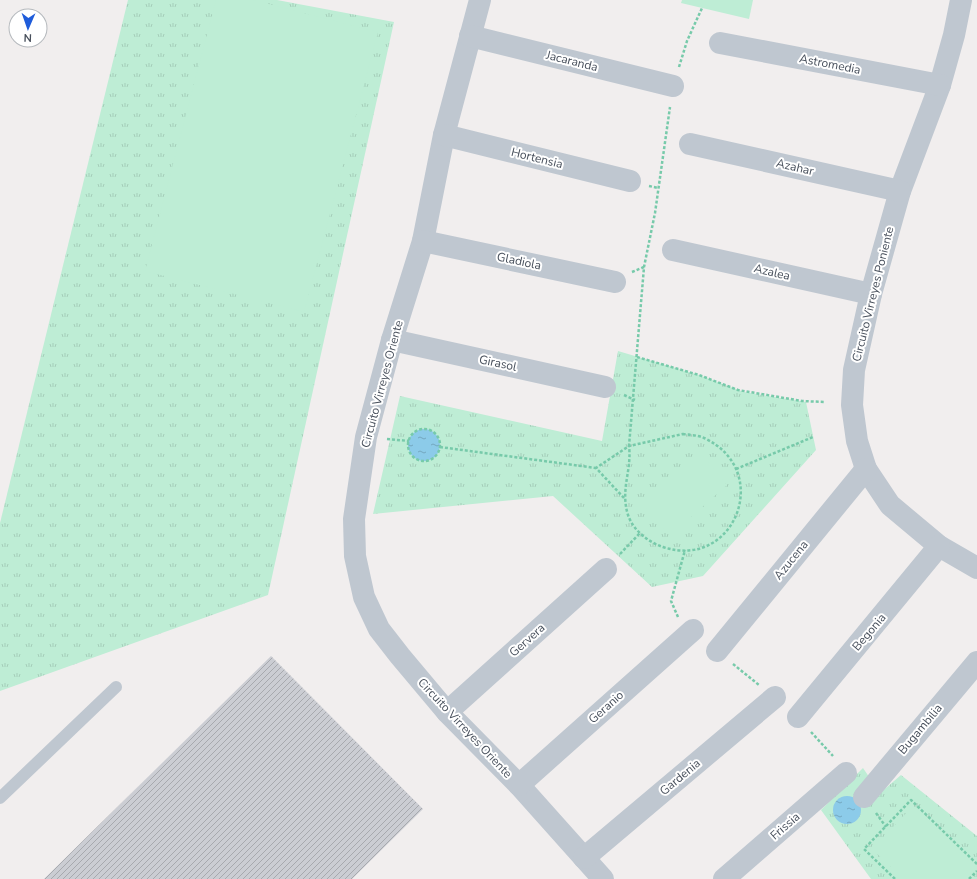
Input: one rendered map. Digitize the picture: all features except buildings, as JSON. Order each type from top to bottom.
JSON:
[{"type":"street","name":"Circuito Virreyes Oriente","points":[[480,0],[444,135],[423,240],[392,340],[366,437],[354,519],[355,556],[364,597],[380,629],[447,712],[519,785],[603,879]]},
{"type":"street","name":"Circuito Virreyes Poniente","points":[[961,0],[954,35],[940,85],[900,191],[871,294],[854,370],[852,405],[857,441],[866,469],[890,505],[939,546],[977,568]]},
{"type":"street","name":"Jacaranda","points":[[470,36],[673,86]]},
{"type":"street","name":"Astromedia","points":[[720,42],[940,85]]},
{"type":"street","name":"Hortensia","points":[[444,135],[630,181]]},
{"type":"street","name":"Azahar","points":[[690,144],[900,191]]},
{"type":"street","name":"Gladiola","points":[[423,240],[615,282]]},
{"type":"street","name":"Azalea","points":[[673,250],[871,294]]},
{"type":"street","name":"Girasol","points":[[392,340],[605,387]]},
{"type":"street","name":"Azucena","points":[[717,651],[866,469]]},
{"type":"street","name":"Begonia","points":[[798,717],[939,546]]},
{"type":"street","name":"Gervera","points":[[447,712],[606,569]]},
{"type":"street","name":"Geranio","points":[[519,785],[693,630]]},
{"type":"street","name":"Bugambilia","points":[[864,797],[977,662]]},
{"type":"street","name":"Gardenia","points":[[584,858],[775,697]]},
{"type":"street","name":"Frissia","points":[[724,879],[846,773]]},
{"type":"lane","points":[[0,798],[116,687]]},
{"type":"path","points":[[596,468],[630,446],[683,434],[702,437],[719,446],[732,461],[740,478],[741,497],[737,516],[726,532],[711,544],[693,550],[673,550],[655,544],[640,532],[629,516],[624,498],[625,483],[630,459],[630,446],[644,267],[655,213],[673,86],[687,41],[702,8]]},
{"type":"path","points":[[637,357],[699,375],[738,390],[802,401],[824,402]]},
{"type":"path","points":[[425,428],[435,432],[440,442],[440,447],[436,456],[426,461],[416,459],[412,455],[408,446],[414,432],[425,428]]},
{"type":"path","points":[[736,469],[813,437]]},
{"type":"path","points":[[440,447],[596,468],[624,498]]},
{"type":"path","points":[[606,569],[640,532]]},
{"type":"path","points":[[895,879],[864,849],[912,800],[977,864]]},
{"type":"path","points":[[969,879],[977,871]]},
{"type":"green space","points":[[128,0],[277,0],[394,22],[268,595],[0,691],[0,523]]},
{"type":"green space","points":[[216,0],[253,0],[378,32],[304,312],[145,271]]},
{"type":"green space","points":[[682,0],[753,0],[749,19],[681,3]]},
{"type":"green space","points":[[618,351],[699,375],[744,392],[806,402],[816,450],[703,576],[652,587],[553,496],[373,514],[400,396],[602,441]]},
{"type":"green space","points":[[699,451],[727,485],[670,536],[641,502]]},
{"type":"green space","points":[[863,768],[880,793],[901,775],[977,836],[977,879],[871,879],[821,810]]},
{"type":"green space","points":[[913,806],[975,865],[961,879],[903,879],[872,849]]},
{"type":"water","points":[[424,429],[430,430],[437,436],[440,445],[439,451],[433,458],[424,461],[418,460],[411,454],[408,445],[409,439],[415,432]]},
{"type":"water","points":[[847,796],[853,797],[857,800],[860,804],[860,816],[857,820],[853,823],[847,824],[841,823],[837,820],[834,816],[833,810],[834,804],[837,800],[841,797]]}]
